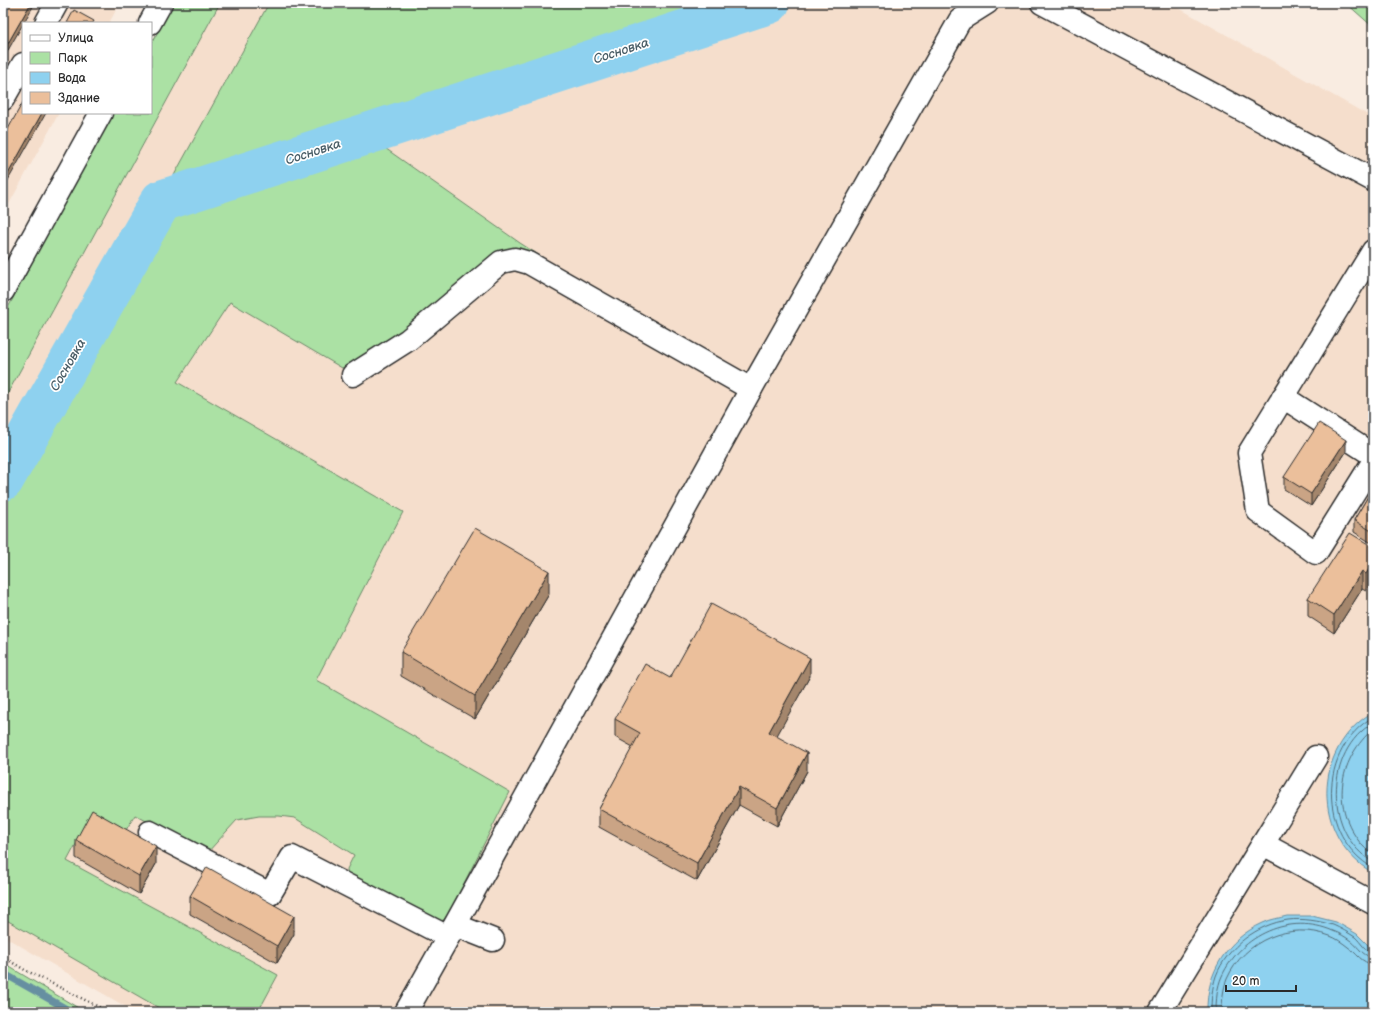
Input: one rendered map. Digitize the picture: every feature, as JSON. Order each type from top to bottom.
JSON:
[{"type":"street","points":[[47,22],[57,3]]},
{"type":"street","points":[[151,22],[161,3]]},
{"type":"street","points":[[406,1012],[751,389],[960,20],[987,3]]},
{"type":"street","points":[[1042,3],[1373,180]]},
{"type":"street","points":[[3,99],[22,66]]},
{"type":"street","points":[[3,291],[100,114]]},
{"type":"street","points":[[1373,251],[1248,453],[1258,510],[1316,553],[1373,462]]},
{"type":"street","points":[[353,375],[408,340],[500,262],[515,259],[529,263],[751,389]]},
{"type":"street","points":[[1283,397],[1373,455]]},
{"type":"street","points":[[1160,1012],[1316,757]]},
{"type":"street","points":[[150,832],[270,894],[292,857],[452,931],[493,940]]},
{"type":"street","points":[[1263,844],[1373,903]]},
{"type":"path","points":[[3,957],[25,970],[109,1012]]},
{"type":"shaded area","points":[[3,3],[120,3],[110,22],[22,22],[22,114],[58,114],[3,215]]},
{"type":"shaded area","points":[[220,3],[1170,3],[1373,118],[1373,1012],[135,1012],[3,936],[3,402]]},
{"type":"green space","points":[[174,3],[220,3],[3,402],[3,317],[111,114],[152,114],[152,42]]},
{"type":"green space","points":[[269,3],[720,3],[167,188]]},
{"type":"green space","points":[[1346,3],[1373,3],[1373,27]]},
{"type":"green space","points":[[382,146],[520,243],[578,280],[521,253],[398,338],[342,368],[230,302],[177,382],[403,512],[316,680],[510,792],[446,919],[436,923],[348,876],[347,869],[354,855],[295,818],[259,816],[237,820],[207,853],[135,815],[123,835],[90,818],[67,861],[278,975],[258,1012],[166,1012],[3,918],[3,502],[160,220]]},
{"type":"green space","points":[[3,963],[85,1012],[3,1012]]},
{"type":"water","points":[[1373,712],[1373,873],[1353,857],[1338,838],[1330,816],[1327,792],[1330,769],[1339,747],[1353,728]]},
{"type":"water","points":[[1287,916],[1312,916],[1336,922],[1357,934],[1373,950],[1373,1012],[1207,1012],[1210,984],[1221,959],[1229,948],[1250,930],[1266,922]]},
{"type":"building","points":[[3,3],[31,3],[3,52]]},
{"type":"building","points":[[74,10],[94,21],[94,22],[68,22]]},
{"type":"building","points":[[22,104],[22,114],[41,114],[3,183],[3,138]]},
{"type":"building","points":[[1319,423],[1346,440],[1311,494],[1284,477]]},
{"type":"building","points":[[1373,488],[1373,532],[1354,520]]},
{"type":"building","points":[[475,528],[549,571],[475,696],[401,652]]},
{"type":"building","points":[[1350,533],[1373,547],[1373,562],[1366,574],[1362,571],[1334,615],[1308,598]]},
{"type":"building","points":[[711,604],[810,658],[769,732],[807,753],[777,808],[739,787],[697,863],[599,809],[640,733],[615,719],[645,664],[670,678]]},
{"type":"building","points":[[92,810],[156,846],[139,876],[76,840]]},
{"type":"building","points":[[207,867],[294,916],[277,946],[190,896]]},
{"type":"waterway","name":"Сосновка","points":[[3,480],[161,201],[769,3]]},
{"type":"waterway","points":[[3,973],[72,1012]]}]
